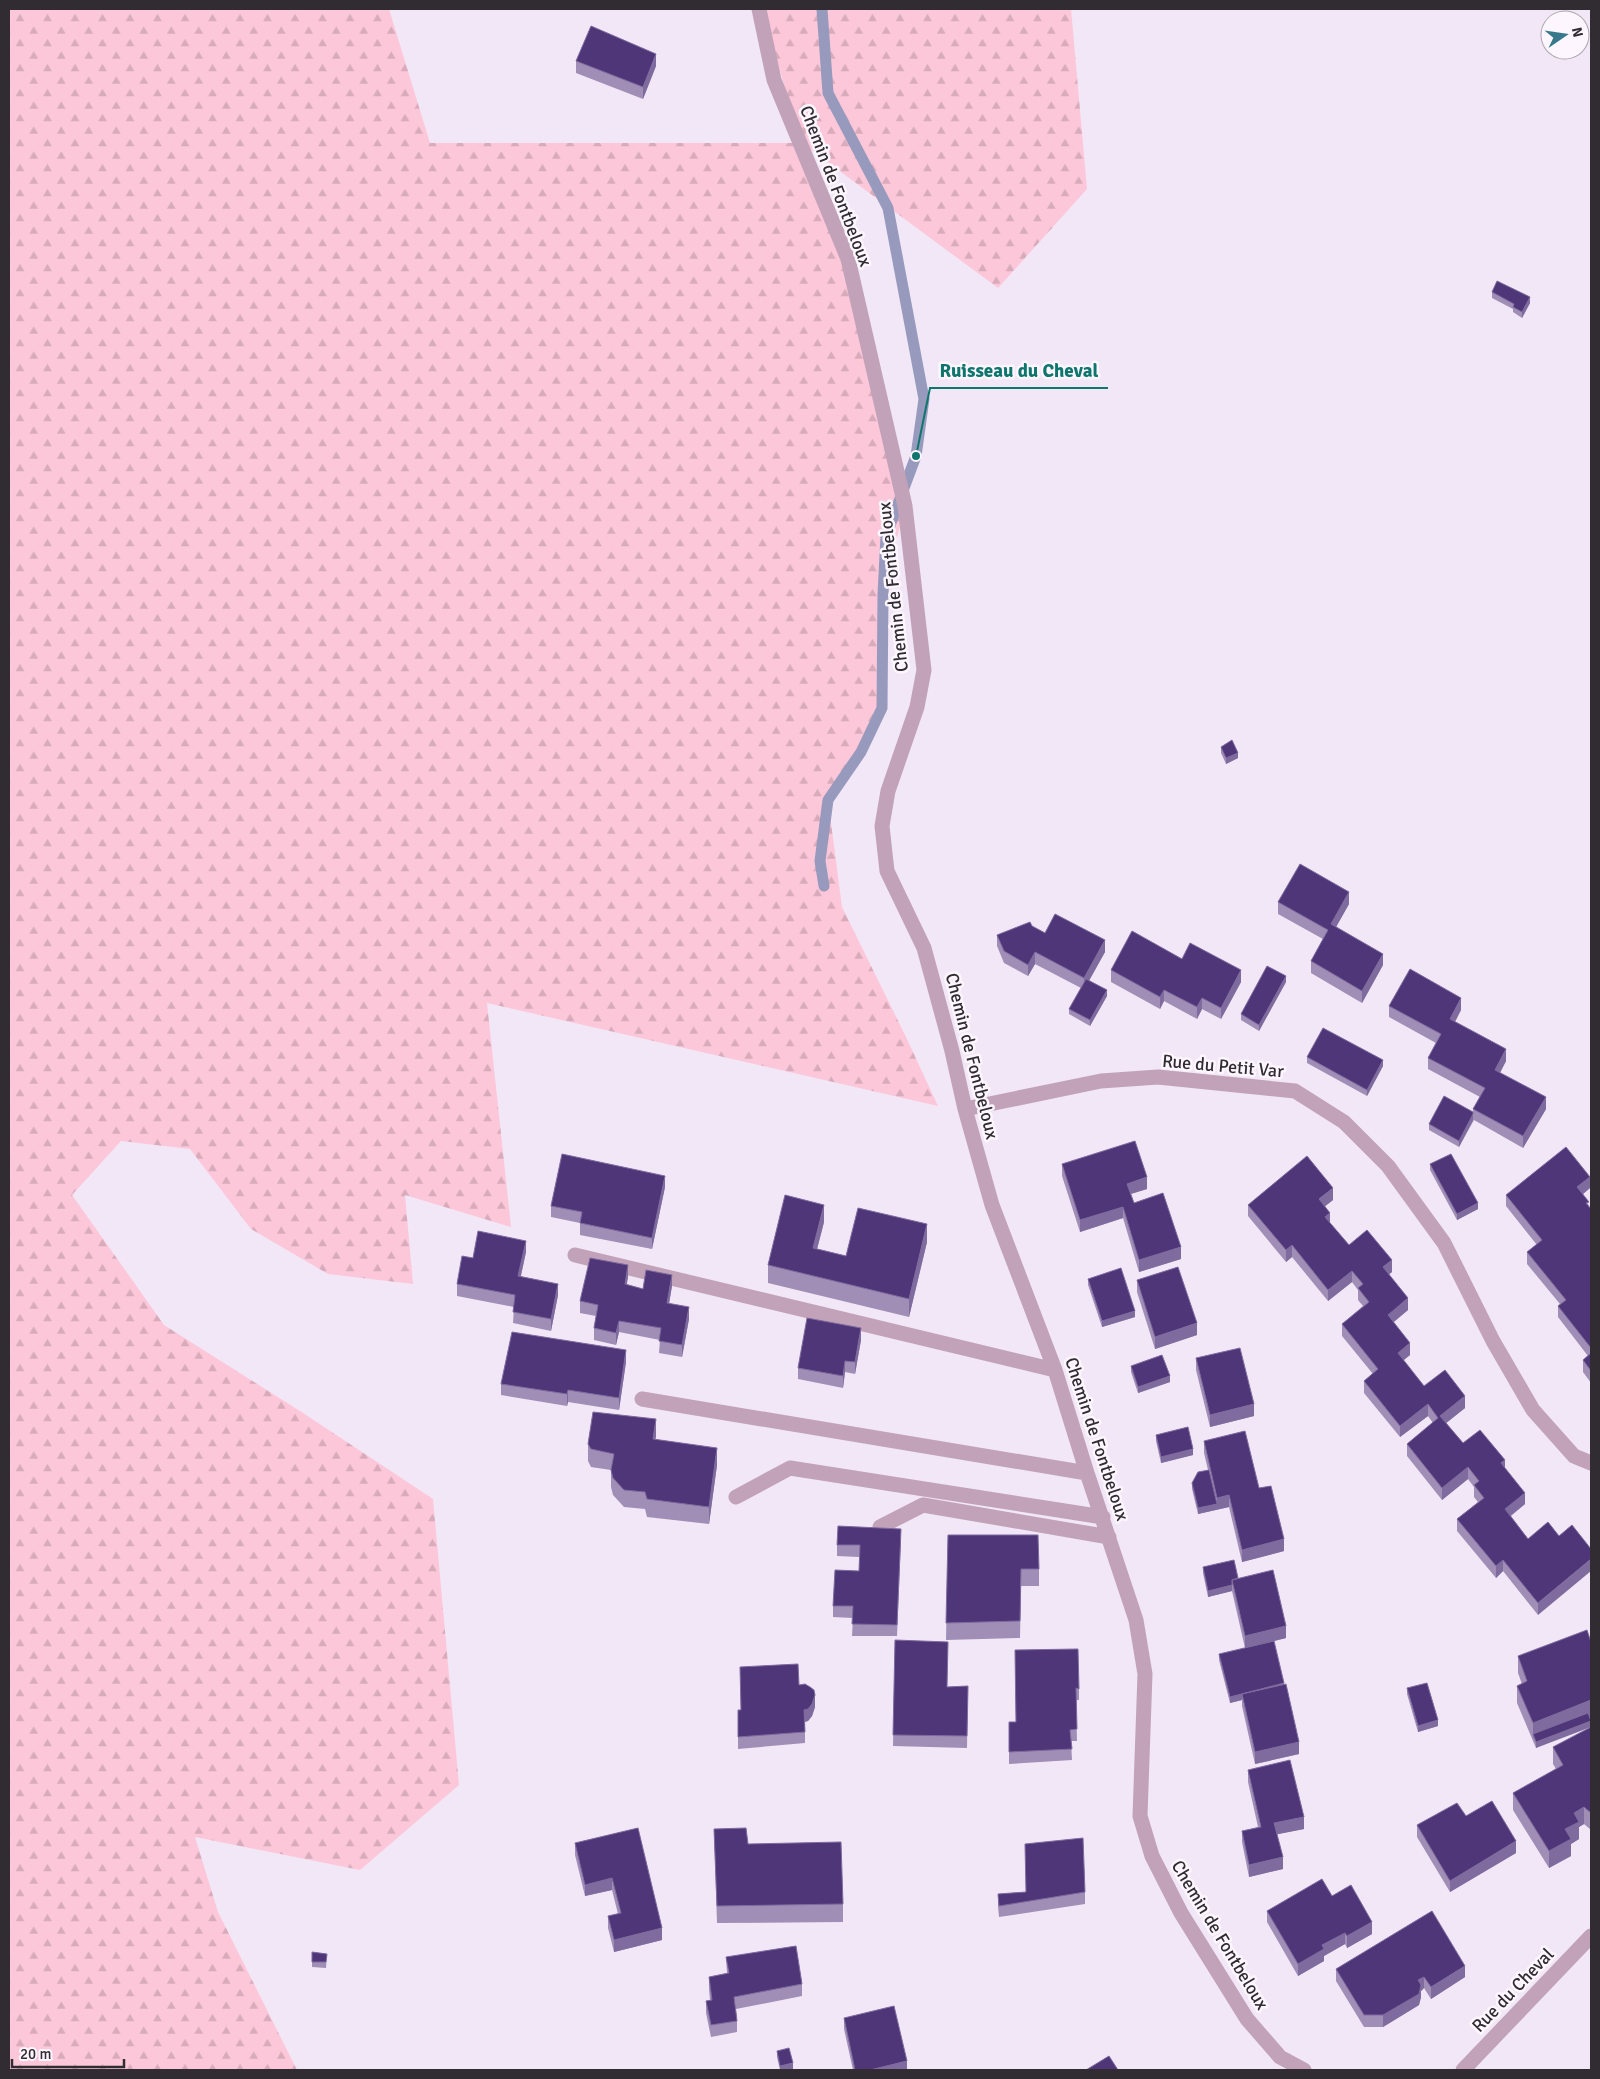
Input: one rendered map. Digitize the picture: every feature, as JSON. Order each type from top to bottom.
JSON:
[{"type":"street","name":"Chemin de Fontbeloux","points":[[759,9],[774,80],[848,259],[905,506],[924,670],[917,707],[888,791],[882,826],[887,871],[924,948],[952,1051],[965,1109],[992,1204],[1055,1370],[1136,1620],[1145,1674],[1140,1816],[1152,1856],[1180,1913],[1247,2019],[1280,2056],[1304,2070]]},
{"type":"street","name":"Rue du Petit Var","points":[[965,1109],[1101,1081],[1158,1077],[1295,1091],[1344,1122],[1388,1166],[1444,1243],[1493,1340],[1533,1410],[1574,1456],[1591,1463]]},
{"type":"street","points":[[575,1255],[1055,1370]]},
{"type":"street","points":[[642,1399],[1087,1473]]},
{"type":"street","points":[[736,1497],[790,1468],[1103,1517]]},
{"type":"street","points":[[880,1527],[923,1505],[1109,1537]]},
{"type":"street","name":"Rue du Cheval","points":[[1463,2070],[1591,1936]]},
{"type":"green space","points":[[9,9],[389,9],[430,143],[801,143],[762,9],[1071,9],[1087,189],[998,288],[803,144],[848,259],[905,506],[883,594],[882,708],[828,800],[842,907],[938,1106],[487,1003],[511,1227],[405,1195],[413,1284],[328,1274],[251,1229],[190,1149],[121,1141],[72,1195],[164,1325],[303,1413],[433,1499],[459,1785],[360,1870],[195,1837],[218,1912],[297,2070],[9,2070]]},
{"type":"building","points":[[591,26],[656,54],[643,87],[576,61]]},
{"type":"building","points":[[1497,281],[1530,297],[1522,312],[1513,307],[1514,304],[1492,292]]},
{"type":"building","points":[[1232,740],[1238,753],[1226,758],[1221,747]]},
{"type":"building","points":[[1300,864],[1349,892],[1331,924],[1383,954],[1362,991],[1311,961],[1328,930],[1278,902]]},
{"type":"building","points":[[1055,914],[1105,940],[1084,978],[1035,952],[1028,965],[1004,951],[997,935],[1030,922],[1032,926],[1045,933]]},
{"type":"building","points":[[1132,931],[1182,959],[1190,943],[1241,970],[1221,1008],[1202,998],[1197,1007],[1164,990],[1160,997],[1111,970]]},
{"type":"building","points":[[1267,966],[1286,976],[1259,1025],[1241,1014]]},
{"type":"building","points":[[1410,969],[1461,998],[1450,1019],[1506,1049],[1495,1070],[1546,1097],[1523,1136],[1473,1109],[1485,1088],[1428,1058],[1441,1034],[1389,1006]]},
{"type":"building","points":[[1086,979],[1107,990],[1090,1020],[1069,1009]]},
{"type":"building","points":[[1323,1028],[1383,1060],[1367,1090],[1307,1057]]},
{"type":"building","points":[[1444,1096],[1473,1112],[1459,1141],[1429,1124]]},
{"type":"building","points":[[1135,1141],[1147,1177],[1127,1184],[1134,1203],[1163,1193],[1181,1247],[1139,1260],[1123,1207],[1080,1220],[1062,1164]]},
{"type":"building","points":[[1566,1147],[1590,1177],[1577,1187],[1589,1202],[1586,1203],[1591,1209],[1591,1348],[1558,1306],[1566,1300],[1527,1252],[1542,1240],[1506,1195]]},
{"type":"building","points":[[562,1154],[665,1176],[652,1238],[580,1223],[582,1212],[551,1206]]},
{"type":"building","points":[[1451,1154],[1478,1203],[1457,1214],[1430,1164]]},
{"type":"building","points":[[1307,1156],[1333,1188],[1319,1199],[1330,1213],[1325,1217],[1349,1245],[1367,1230],[1392,1260],[1383,1267],[1408,1298],[1388,1315],[1410,1343],[1398,1353],[1424,1386],[1445,1370],[1465,1396],[1440,1416],[1463,1443],[1480,1430],[1505,1460],[1501,1463],[1525,1493],[1505,1509],[1528,1539],[1548,1522],[1559,1536],[1572,1525],[1591,1549],[1591,1559],[1538,1603],[1503,1560],[1496,1566],[1457,1519],[1484,1498],[1474,1485],[1479,1481],[1468,1467],[1442,1488],[1407,1444],[1438,1418],[1428,1404],[1400,1426],[1364,1381],[1378,1369],[1342,1324],[1369,1302],[1358,1288],[1363,1284],[1352,1271],[1328,1290],[1292,1245],[1286,1250],[1248,1205]]},
{"type":"building","points":[[785,1195],[824,1205],[813,1248],[846,1256],[858,1208],[927,1224],[909,1299],[768,1265]]},
{"type":"building","points":[[478,1231],[526,1241],[518,1276],[558,1284],[551,1319],[513,1312],[515,1295],[457,1284],[462,1256],[473,1258]]},
{"type":"building","points":[[590,1258],[628,1265],[625,1284],[643,1289],[646,1270],[672,1275],[667,1303],[689,1307],[682,1345],[659,1341],[661,1328],[619,1321],[616,1333],[594,1328],[598,1305],[580,1301]]},
{"type":"building","points":[[1178,1267],[1197,1323],[1155,1337],[1137,1280]]},
{"type":"building","points":[[1121,1268],[1135,1311],[1102,1321],[1088,1279]]},
{"type":"building","points":[[807,1318],[861,1328],[855,1362],[845,1361],[843,1376],[798,1368]]},
{"type":"building","points":[[512,1332],[626,1350],[619,1398],[568,1390],[567,1394],[501,1384]]},
{"type":"building","points":[[1240,1348],[1254,1404],[1210,1415],[1196,1358]]},
{"type":"building","points":[[1591,1353],[1591,1371],[1583,1360]]},
{"type":"building","points":[[1162,1355],[1170,1376],[1138,1387],[1131,1366]]},
{"type":"building","points":[[593,1412],[656,1419],[653,1439],[717,1448],[709,1507],[647,1499],[645,1492],[624,1490],[613,1478],[611,1470],[614,1454],[591,1449],[588,1444]]},
{"type":"building","points":[[1188,1427],[1193,1449],[1161,1457],[1156,1435]]},
{"type":"building","points":[[1245,1431],[1259,1488],[1271,1486],[1284,1539],[1242,1550],[1229,1495],[1217,1498],[1204,1441]]},
{"type":"building","points":[[1209,1470],[1217,1504],[1198,1508],[1192,1483],[1198,1472]]},
{"type":"building","points":[[838,1526],[901,1529],[897,1625],[852,1624],[853,1606],[833,1606],[835,1570],[859,1571],[860,1545],[837,1545]]},
{"type":"building","points":[[948,1535],[1038,1535],[1039,1569],[1021,1569],[1020,1621],[946,1623]]},
{"type":"building","points":[[1234,1560],[1238,1578],[1232,1580],[1232,1585],[1208,1591],[1203,1567]]},
{"type":"building","points":[[1273,1570],[1286,1626],[1245,1636],[1232,1580]]},
{"type":"building","points":[[1587,1630],[1591,1642],[1591,1700],[1533,1723],[1517,1686],[1527,1681],[1518,1656]]},
{"type":"building","points":[[895,1640],[948,1642],[947,1687],[968,1686],[967,1736],[893,1735]]},
{"type":"building","points":[[1274,1641],[1284,1683],[1230,1697],[1219,1654]]},
{"type":"building","points":[[1078,1649],[1079,1689],[1076,1688],[1077,1729],[1070,1730],[1072,1749],[1009,1752],[1009,1722],[1016,1722],[1015,1650]]},
{"type":"building","points":[[798,1664],[799,1685],[805,1684],[810,1687],[814,1690],[815,1695],[812,1704],[808,1709],[804,1710],[805,1732],[738,1737],[738,1710],[741,1710],[740,1667]]},
{"type":"building","points":[[1427,1683],[1438,1720],[1418,1726],[1407,1688]]},
{"type":"building","points":[[1286,1684],[1299,1742],[1255,1752],[1242,1694]]},
{"type":"building","points":[[1588,1713],[1591,1721],[1536,1742],[1533,1734]]},
{"type":"building","points":[[1591,1727],[1591,1813],[1584,1807],[1574,1813],[1579,1822],[1565,1829],[1571,1839],[1549,1851],[1513,1793],[1563,1765],[1553,1747]]},
{"type":"building","points":[[1290,1760],[1304,1817],[1274,1823],[1283,1857],[1249,1865],[1242,1831],[1261,1827],[1248,1770]]},
{"type":"building","points":[[1492,1801],[1516,1841],[1450,1881],[1417,1825],[1457,1803],[1466,1816]]},
{"type":"building","points":[[638,1828],[662,1928],[614,1940],[608,1916],[621,1913],[612,1878],[585,1885],[575,1843]]},
{"type":"building","points":[[746,1828],[748,1844],[841,1842],[843,1904],[717,1906],[714,1829]]},
{"type":"building","points":[[1083,1838],[1085,1892],[999,1906],[998,1894],[1026,1892],[1025,1844]]},
{"type":"building","points":[[1322,1879],[1332,1896],[1351,1885],[1372,1922],[1347,1936],[1345,1933],[1322,1945],[1324,1949],[1298,1964],[1267,1911]]},
{"type":"building","points":[[1432,1911],[1465,1966],[1431,1987],[1424,1977],[1418,1980],[1421,1985],[1419,1994],[1383,2015],[1364,2015],[1336,1969]]},
{"type":"building","points":[[796,1946],[802,1984],[734,1997],[737,2021],[711,2025],[706,2001],[712,2000],[709,1977],[729,1973],[726,1957]]},
{"type":"building","points":[[312,1952],[327,1954],[326,1962],[312,1962]]},
{"type":"building","points":[[894,2006],[907,2061],[870,2070],[855,2070],[844,2018]]},
{"type":"building","points":[[789,2048],[793,2063],[780,2066],[777,2051]]},
{"type":"building","points":[[1109,2056],[1118,2070],[1086,2070]]},
{"type":"waterway","points":[[822,9],[828,93],[888,208],[924,399],[916,456],[886,536],[883,594],[882,708],[861,752],[828,800],[820,861],[824,886]]},
{"type":"place","name":"Ruisseau du Cheval","points":[[916,456]]}]
